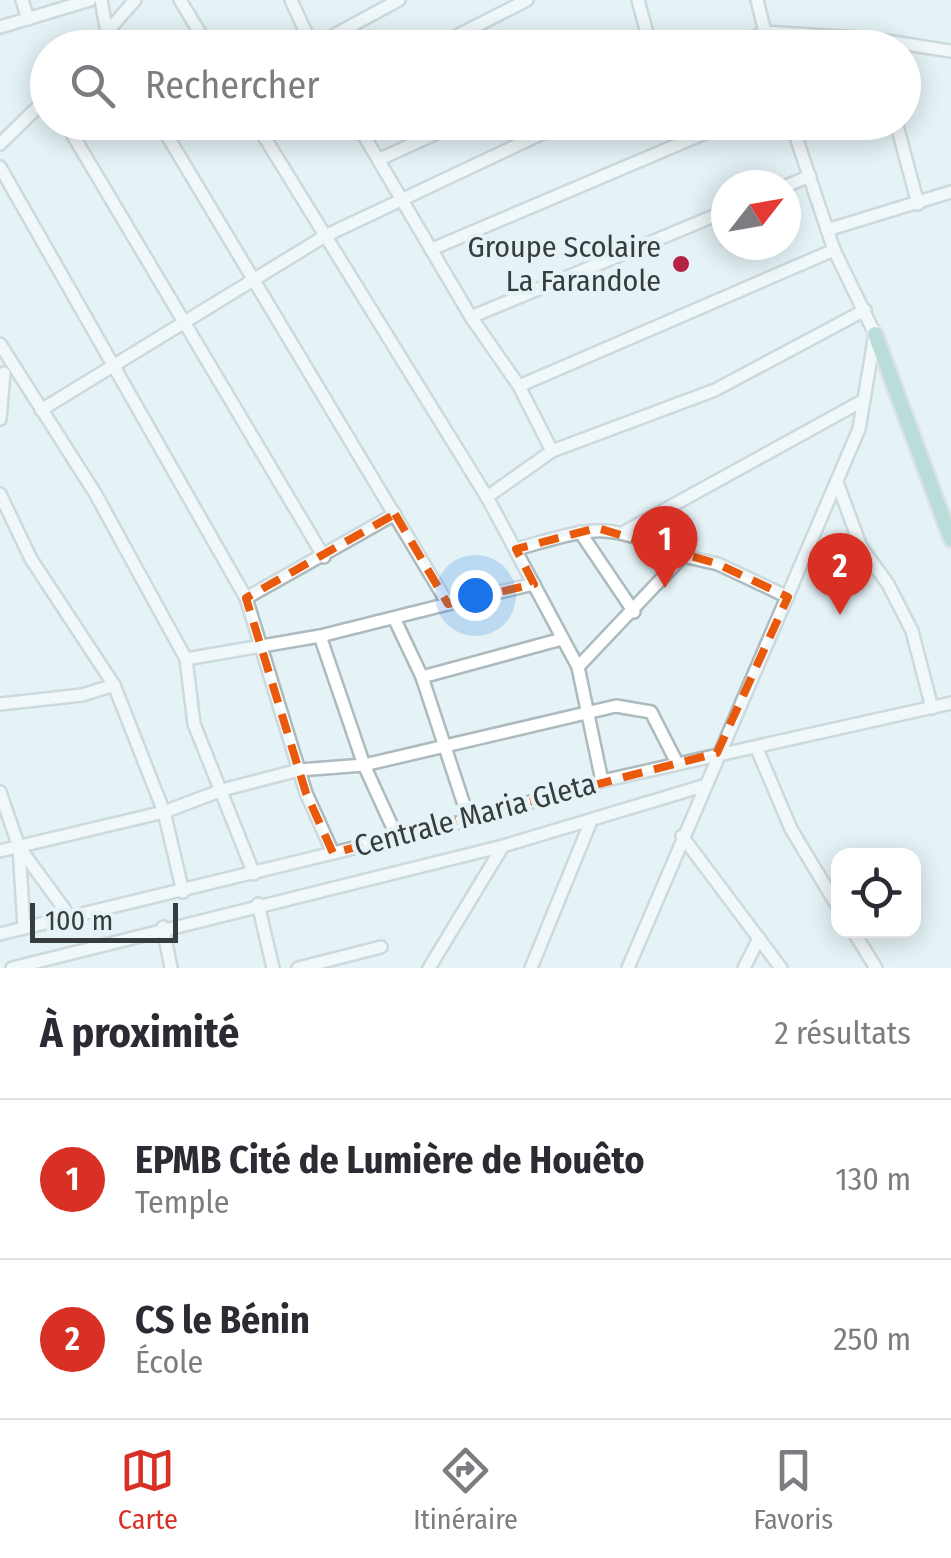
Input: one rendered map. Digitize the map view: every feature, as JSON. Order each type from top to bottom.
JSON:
[{"type":"main road","points":[[874,334],[951,539]]},
{"type":"street","points":[[22,0],[28,19]]},
{"type":"street","points":[[0,28],[90,0]]},
{"type":"street","points":[[101,0],[107,30]]},
{"type":"street","points":[[109,30],[135,0]]},
{"type":"street","points":[[180,0],[199,30]]},
{"type":"street","points":[[292,0],[305,30]]},
{"type":"street","points":[[344,30],[400,0]]},
{"type":"street","points":[[468,30],[527,0]]},
{"type":"street","points":[[638,0],[646,30]]},
{"type":"street","points":[[758,0],[765,30]]},
{"type":"street","points":[[921,48],[951,51]]},
{"type":"street","points":[[0,144],[30,115]]},
{"type":"street","points":[[75,140],[324,557]]},
{"type":"street","points":[[169,140],[448,604]]},
{"type":"street","points":[[267,140],[487,497],[578,668],[602,781]]},
{"type":"street","points":[[368,140],[471,317],[519,386],[552,451]]},
{"type":"street","points":[[380,159],[422,140]]},
{"type":"street","points":[[42,410],[113,370],[325,236],[526,140]]},
{"type":"street","points":[[432,249],[689,140]]},
{"type":"street","points":[[628,968],[716,754],[859,429],[874,334],[834,250],[798,140]]},
{"type":"street","points":[[901,140],[918,204]]},
{"type":"street","points":[[0,167],[246,598],[300,770],[333,853]]},
{"type":"street","points":[[801,180],[810,176]]},
{"type":"street","points":[[827,230],[951,192]]},
{"type":"street","points":[[471,317],[711,217]]},
{"type":"street","points":[[519,386],[834,250]]},
{"type":"street","points":[[487,497],[552,451],[581,444],[715,390],[865,310]]},
{"type":"street","points":[[0,344],[6,372],[0,420]]},
{"type":"street","points":[[6,372],[42,410],[96,494],[186,659],[194,724],[254,874]]},
{"type":"street","points":[[626,532],[864,400]]},
{"type":"street","points":[[837,482],[861,548],[888,584],[912,631],[932,708]]},
{"type":"street","points":[[0,494],[31,559],[114,685],[164,812],[184,892]]},
{"type":"street","points":[[246,598],[395,514]]},
{"type":"street","points":[[516,550],[597,528],[626,532],[683,556],[718,564],[788,597]]},
{"type":"street","points":[[580,532],[634,612]]},
{"type":"street","points":[[578,668],[683,556]]},
{"type":"street","points":[[186,659],[320,636],[534,584]]},
{"type":"street","points":[[394,618],[422,676],[469,820]]},
{"type":"street","points":[[320,636],[364,766],[397,837]]},
{"type":"street","points":[[422,676],[562,639]]},
{"type":"street","points":[[0,704],[82,695],[114,685]]},
{"type":"street","name":"Centrale Maria Gleta","points":[[0,934],[68,914],[184,892],[469,820],[602,781],[951,704]]},
{"type":"street","points":[[0,851],[164,812],[222,790],[300,770],[364,766],[616,706],[651,712],[677,763]]},
{"type":"street","points":[[757,749],[791,829],[831,895]]},
{"type":"street","points":[[12,968],[41,965],[163,928],[503,846],[703,786]]},
{"type":"street","points":[[0,792],[20,846],[68,914]]},
{"type":"street","points":[[532,968],[591,821]]},
{"type":"street","points":[[682,836],[782,968]]},
{"type":"street","points":[[20,846],[24,927]]},
{"type":"street","points":[[428,968],[503,846]]},
{"type":"street","points":[[258,904],[274,968]]},
{"type":"street","points":[[163,928],[171,968]]},
{"type":"street","points":[[744,968],[759,938]]},
{"type":"street","points":[[858,938],[876,968]]},
{"type":"street","points":[[298,968],[329,964],[381,946]]},
{"type":"highlighted area","points":[[395,514],[448,604],[534,584],[516,549],[597,528],[718,564],[788,597],[717,753],[333,853],[306,793],[246,598]]},
{"type":"place","name":"Groupe Scolaire La Farandole","points":[[681,264]]},
{"type":"place","name":"EPMB Cité de Lumière de Houêto","points":[[665,588]]},
{"type":"place","name":"CS le Bénin","points":[[840,615]]}]
